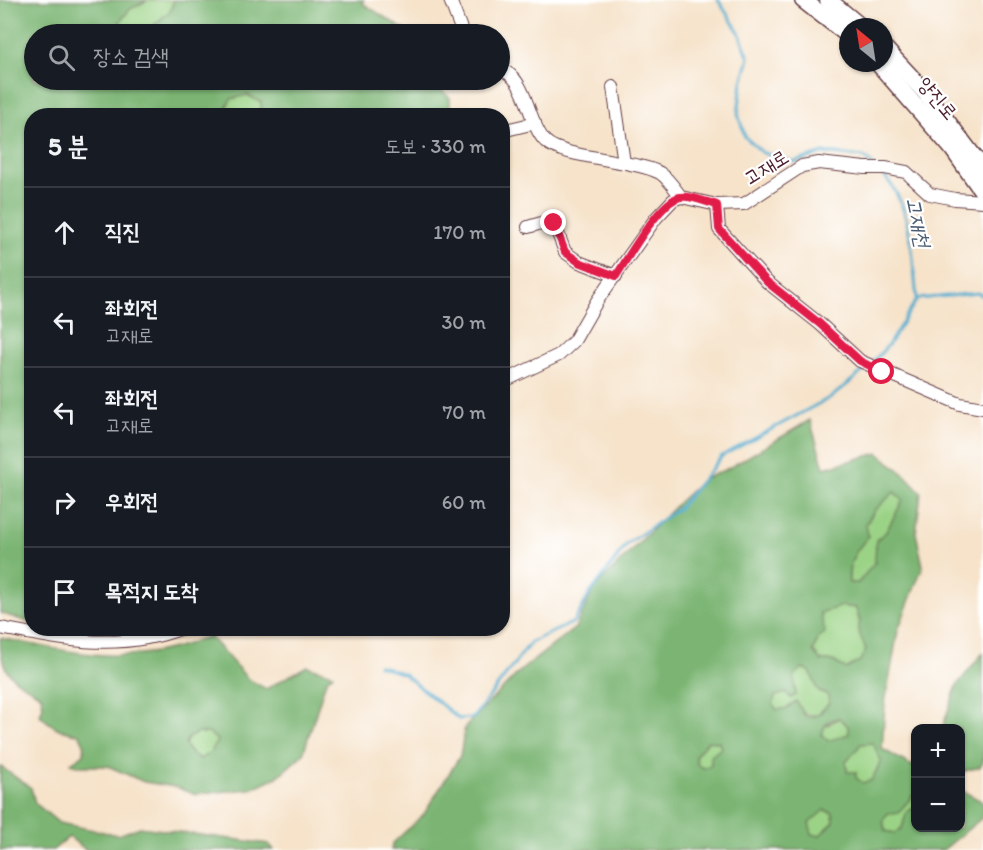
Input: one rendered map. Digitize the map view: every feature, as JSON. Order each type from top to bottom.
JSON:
[{"type":"main road","points":[[803,0],[839,28]]},
{"type":"main road","points":[[828,0],[850,18]]},
{"type":"main road","name":"양진로","points":[[893,58],[924,91],[983,169]]},
{"type":"main road","name":"양진로","points":[[886,72],[952,148],[983,192]]},
{"type":"street","points":[[450,0],[459,24]]},
{"type":"street","points":[[510,76],[544,140],[553,146],[624,163],[662,175],[681,197],[674,200],[656,218],[597,301],[574,341],[559,355],[510,378]]},
{"type":"street","points":[[613,87],[624,163]]},
{"type":"street","points":[[510,128],[535,123]]},
{"type":"street","name":"고재로","points":[[681,197],[717,205],[744,204],[802,166],[819,163],[885,168],[906,172],[930,194],[955,200],[983,201]]},
{"type":"street","points":[[717,205],[719,229],[767,282],[820,324],[860,361],[960,404],[983,408]]},
{"type":"street","points":[[528,227],[548,221],[554,223],[565,252],[579,262],[616,276]]},
{"type":"street","points":[[0,628],[24,632]]},
{"type":"street","points":[[43,636],[70,641],[123,643],[164,636]]},
{"type":"green space","points":[[0,0],[148,0],[130,9],[120,21],[120,24],[24,24],[24,90],[442,90],[450,98],[450,108],[261,108],[261,102],[247,95],[231,99],[226,108],[24,108],[24,621],[0,613]]},
{"type":"green space","points":[[148,0],[174,0],[170,11],[155,24],[120,24],[130,9]]},
{"type":"green space","points":[[174,0],[364,0],[362,3],[395,24],[155,24],[170,11]]},
{"type":"green space","points":[[247,95],[261,102],[261,108],[226,108],[231,99]]},
{"type":"green space","points":[[810,420],[824,468],[878,453],[903,473],[921,492],[916,533],[923,566],[898,630],[885,703],[882,749],[911,765],[911,798],[898,813],[887,813],[883,820],[885,831],[895,833],[902,828],[907,811],[911,810],[911,832],[965,832],[943,850],[391,850],[392,844],[424,814],[460,756],[465,727],[520,671],[575,628],[594,589],[704,479],[729,468]],"holes":[[[894,492],[903,500],[886,532],[876,540],[875,562],[858,583],[849,583],[851,563],[856,552],[868,537],[866,524],[874,511]],[[842,606],[856,608],[860,621],[858,630],[866,650],[860,661],[846,669],[833,661],[821,661],[813,651],[819,637],[825,633],[820,613]],[[802,668],[810,671],[818,691],[828,695],[829,703],[818,715],[806,717],[796,701],[787,708],[777,710],[773,704],[775,696],[786,693],[791,698],[796,695],[794,676]],[[839,718],[848,726],[849,734],[828,741],[822,735],[824,728],[832,720]],[[708,741],[719,742],[721,748],[711,756],[711,765],[703,768],[697,764],[696,755]],[[873,743],[881,761],[872,780],[863,783],[856,778],[856,772],[847,772],[846,762],[861,744]],[[824,810],[833,813],[834,822],[819,836],[812,834],[809,823]]]},
{"type":"green space","points":[[894,492],[903,500],[886,532],[876,540],[876,562],[858,583],[849,583],[853,558],[868,537],[866,524],[874,511]]},
{"type":"green space","points":[[842,606],[856,608],[866,650],[860,661],[846,669],[833,661],[821,661],[813,651],[819,637],[820,613]]},
{"type":"green space","points":[[209,636],[248,679],[266,689],[307,666],[333,674],[326,681],[303,754],[277,777],[250,789],[194,794],[176,787],[144,782],[108,766],[78,766],[71,763],[84,754],[84,744],[79,734],[58,728],[40,715],[43,706],[41,695],[15,679],[5,668],[0,638],[55,649],[105,655],[130,655],[181,646]],"holes":[[[197,733],[209,733],[217,740],[212,751],[200,759],[191,754],[185,745],[188,738]]]},
{"type":"green space","points":[[983,653],[983,763],[980,767],[965,771],[965,724],[943,724],[957,685]]},
{"type":"green space","points":[[801,668],[810,671],[818,691],[828,695],[829,703],[818,715],[807,715],[788,710],[777,711],[773,704],[775,696],[786,693],[794,687],[794,676]]},
{"type":"green space","points":[[839,718],[848,726],[849,734],[828,742],[822,735],[824,727]]},
{"type":"green space","points":[[197,733],[209,733],[217,740],[212,751],[200,759],[191,754],[185,745],[187,738]]},
{"type":"green space","points":[[708,741],[719,742],[721,748],[711,765],[703,768],[697,764],[696,755]]},
{"type":"green space","points":[[873,742],[881,760],[872,780],[863,783],[847,772],[846,762],[861,744]]},
{"type":"green space","points":[[0,766],[31,788],[35,803],[59,823],[118,835],[140,827],[269,844],[274,850],[86,850],[69,837],[53,850],[0,850]]},
{"type":"green space","points":[[965,792],[983,802],[983,817],[965,832]]},
{"type":"green space","points":[[911,798],[911,810],[907,811],[902,828],[895,833],[885,831],[883,820],[888,813],[898,813]]},
{"type":"green space","points":[[824,810],[833,813],[834,822],[819,836],[812,834],[808,823]]},
{"type":"waterway","name":"고재천","points":[[718,0],[739,32],[749,58],[742,82],[738,114],[745,137],[763,153],[794,162],[824,153],[864,157],[872,164]]},
{"type":"waterway","name":"고재천","points":[[881,173],[892,185],[905,215],[912,249],[917,299],[978,293],[983,296]]},
{"type":"waterway","points":[[872,363],[889,344],[917,299]]},
{"type":"waterway","points":[[378,665],[404,674],[459,719],[473,718],[531,642],[574,622],[589,595],[627,544],[679,508],[722,456],[833,396],[867,368]]},
{"type":"route","points":[[554,223],[565,252],[579,262],[616,276],[656,218],[674,200],[681,197],[717,205],[719,229],[767,282],[820,324],[860,361],[882,372]]}]
